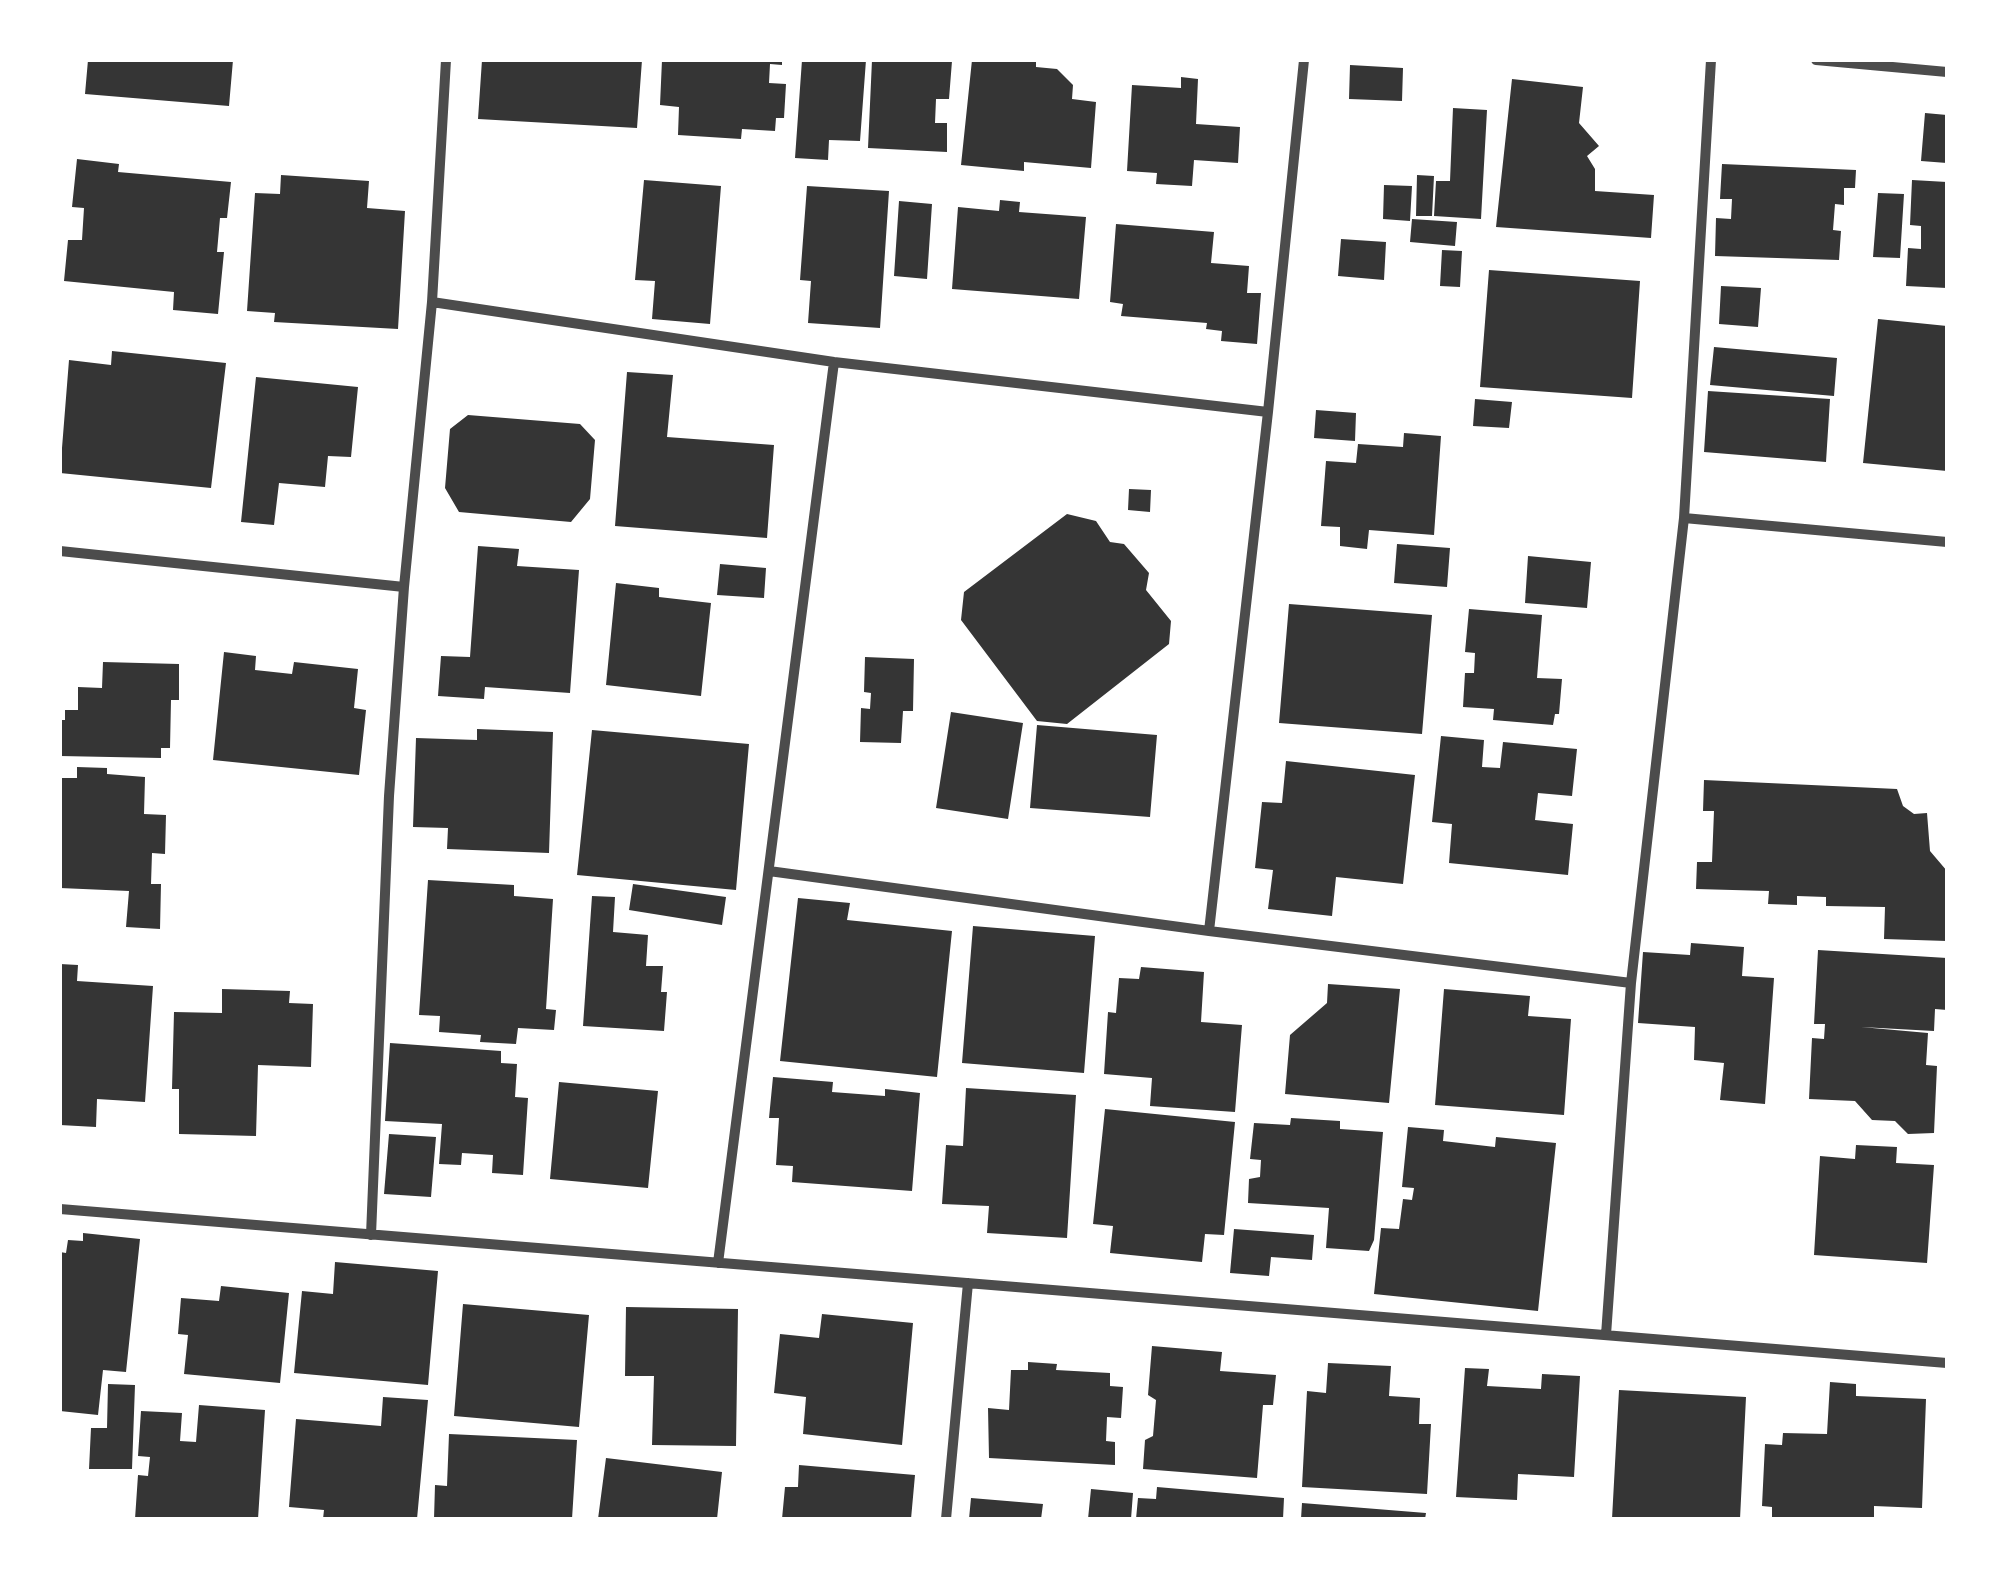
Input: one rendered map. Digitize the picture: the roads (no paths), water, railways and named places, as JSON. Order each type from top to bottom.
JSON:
[{"type":"street","points":[[370,1234],[389,796],[404,587],[432,302],[446,60]]},
{"type":"street","points":[[1209,932],[1304,60]]},
{"type":"street","points":[[1606,1336],[1631,983],[1684,518],[1711,60]]},
{"type":"street","points":[[1816,60],[1947,72]]},
{"type":"street","points":[[432,302],[834,362],[1268,412]]},
{"type":"street","points":[[718,1263],[834,362]]},
{"type":"street","points":[[1684,518],[1947,542]]},
{"type":"street","points":[[60,551],[404,587]]},
{"type":"street","points":[[769,871],[1209,932],[1631,983]]},
{"type":"street","points":[[60,1209],[1947,1363]]},
{"type":"street","points":[[946,1519],[968,1283]]}]
